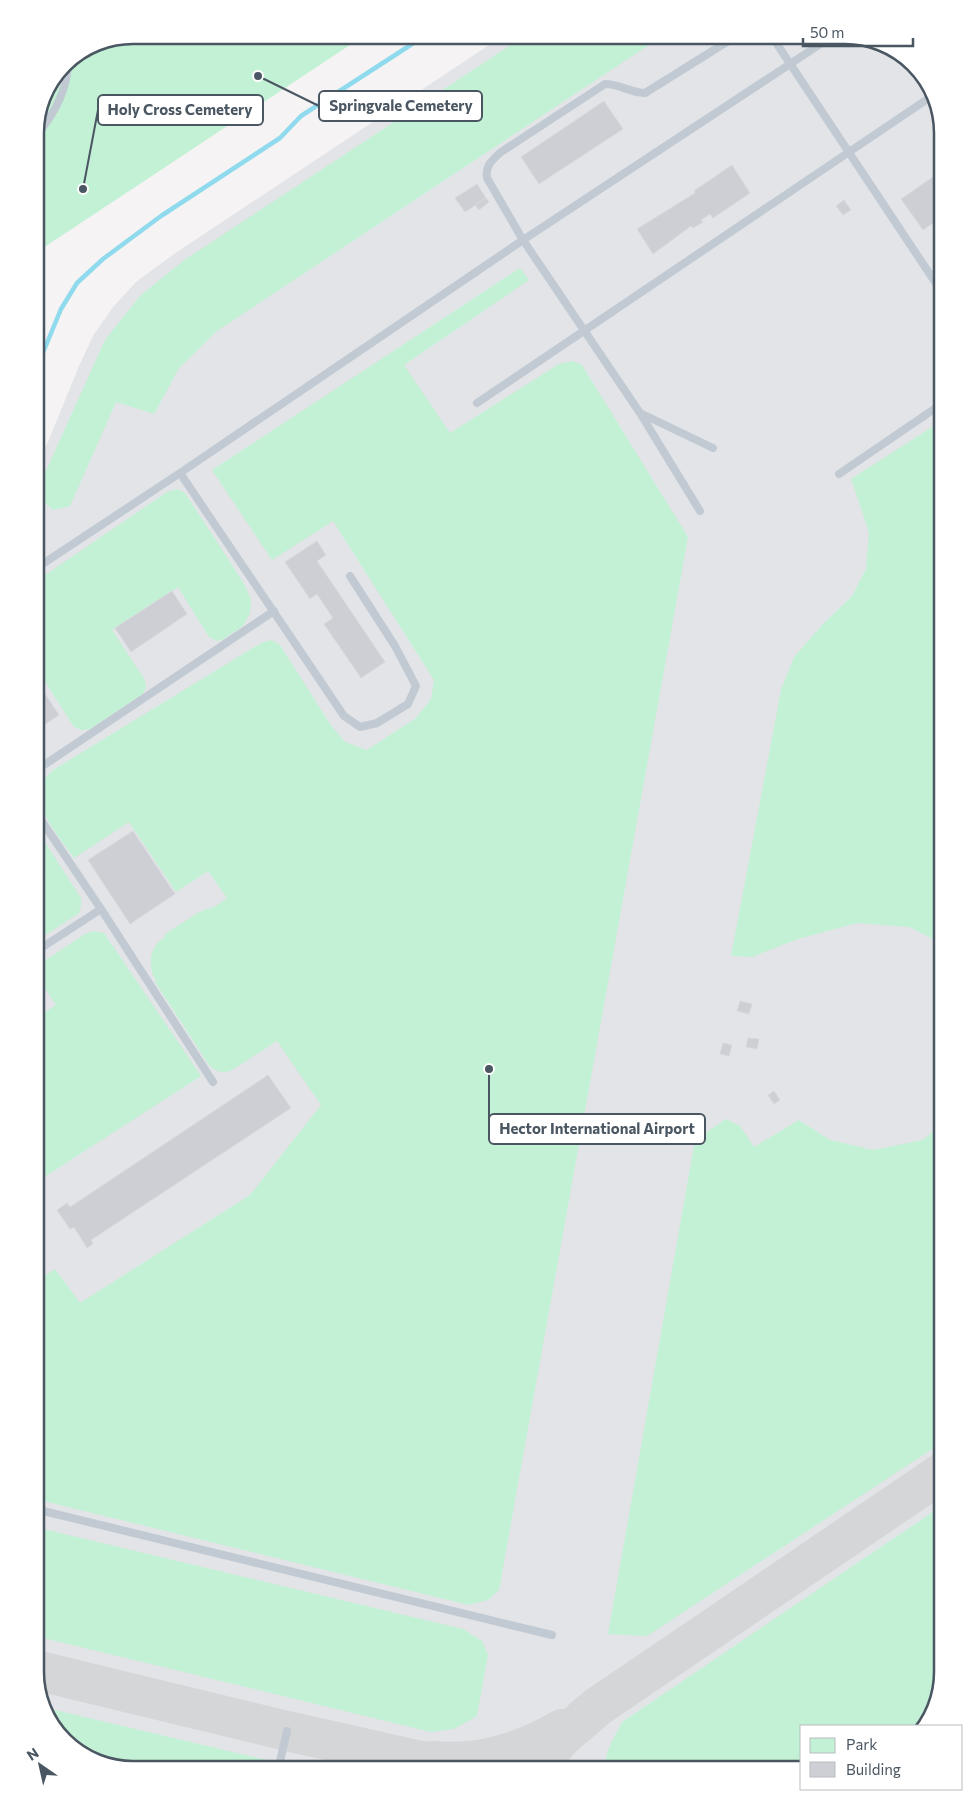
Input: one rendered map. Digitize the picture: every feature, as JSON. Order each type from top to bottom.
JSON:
[{"type":"lane","points":[[700,511],[640,413],[524,240],[487,178],[486,170],[491,161],[501,152],[605,84],[615,84],[635,93],[645,93],[724,44]]},
{"type":"lane","points":[[777,44],[934,280]]},
{"type":"lane","points":[[44,563],[180,474],[524,240],[821,44]]},
{"type":"lane","points":[[44,125],[57,108],[68,72]]},
{"type":"lane","points":[[477,403],[927,99]]},
{"type":"lane","points":[[839,474],[934,409]]},
{"type":"lane","points":[[640,413],[713,448]]},
{"type":"lane","points":[[180,474],[344,716],[360,727],[377,723],[408,704],[416,686],[394,646],[350,576]]},
{"type":"lane","points":[[44,764],[274,611]]},
{"type":"lane","points":[[44,824],[102,909],[213,1082]]},
{"type":"lane","points":[[44,946],[102,909]]},
{"type":"lane","points":[[44,1511],[552,1635]]},
{"type":"lane","points":[[280,1761],[287,1731]]},
{"type":"shaded area","points":[[490,44],[863,45],[885,53],[899,62],[922,88],[933,115],[934,133],[934,1672],[930,1701],[917,1725],[800,1725],[800,1761],[127,1761],[104,1757],[83,1746],[70,1735],[56,1717],[48,1701],[44,1678],[44,450],[94,334],[114,306],[136,282],[174,254]]},
{"type":"green space","points":[[127,44],[351,44],[44,247],[44,127],[47,110],[59,83],[83,59],[115,45]]},
{"type":"green space","points":[[512,44],[650,44],[217,331],[179,368],[154,414],[116,402],[70,506],[53,510],[44,502],[44,475],[105,340],[140,296],[183,261]]},
{"type":"green space","points":[[520,268],[529,280],[404,365],[450,433],[559,364],[572,361],[582,365],[688,537],[499,1590],[488,1600],[469,1605],[44,1501],[44,1276],[55,1269],[80,1303],[250,1195],[321,1105],[277,1041],[232,1070],[225,1072],[217,1071],[209,1065],[155,982],[151,969],[151,957],[156,946],[165,937],[164,935],[199,912],[216,906],[227,898],[208,871],[176,892],[129,822],[74,858],[51,826],[45,814],[44,780],[53,770],[261,643],[271,640],[280,645],[330,724],[345,742],[367,750],[416,718],[431,699],[434,680],[333,521],[272,560],[212,470]]},
{"type":"green space","points":[[934,426],[934,940],[909,927],[857,923],[798,939],[752,957],[731,956],[781,690],[794,657],[823,624],[852,596],[866,569],[869,532],[851,479]]},
{"type":"green space","points":[[177,489],[185,493],[243,582],[251,599],[250,613],[243,626],[222,640],[217,641],[209,637],[178,587],[112,630],[145,680],[146,687],[143,694],[90,729],[82,730],[74,727],[44,680],[44,576],[167,492]]},
{"type":"green space","points":[[44,841],[81,898],[81,906],[79,913],[44,936],[44,874],[46,873],[44,870]]},
{"type":"green space","points":[[93,931],[104,933],[201,1076],[44,1177],[44,1013],[56,1005],[44,987],[44,961],[85,934]]},
{"type":"green space","points":[[726,1119],[740,1126],[754,1147],[799,1120],[830,1140],[873,1150],[923,1140],[934,1131],[934,1448],[647,1636],[608,1634],[695,1140]]},
{"type":"green space","points":[[934,1511],[933,1690],[925,1712],[917,1725],[800,1725],[800,1761],[605,1761],[613,1739],[622,1722]]},
{"type":"green space","points":[[44,1529],[463,1629],[482,1641],[488,1655],[477,1716],[454,1729],[431,1732],[44,1638]]},
{"type":"green space","points":[[53,1709],[267,1760],[115,1760],[93,1752],[79,1743],[62,1726]]},
{"type":"building","points":[[604,101],[623,129],[539,184],[521,157]]},
{"type":"building","points":[[732,165],[750,193],[713,218],[710,214],[701,220],[703,222],[693,228],[691,226],[653,254],[637,229],[695,193],[694,191]]},
{"type":"building","points":[[934,176],[934,222],[923,230],[901,199]]},
{"type":"building","points":[[477,184],[486,198],[465,212],[455,198]]},
{"type":"building","points":[[486,198],[489,202],[479,210],[475,205]]},
{"type":"building","points":[[844,200],[851,210],[843,215],[836,206]]},
{"type":"building","points":[[317,541],[326,555],[317,561],[385,662],[361,678],[324,624],[333,618],[317,594],[310,599],[285,562]]},
{"type":"building","points":[[172,591],[187,614],[131,652],[115,628]]},
{"type":"building","points":[[44,692],[59,715],[44,725]]},
{"type":"building","points":[[133,831],[175,894],[130,924],[88,860]]},
{"type":"building","points":[[740,1001],[752,1004],[749,1014],[737,1011]]},
{"type":"building","points":[[748,1038],[759,1039],[757,1049],[746,1047]]},
{"type":"building","points":[[723,1043],[732,1045],[729,1056],[720,1054]]},
{"type":"building","points":[[268,1075],[291,1108],[91,1240],[93,1244],[87,1248],[74,1227],[70,1229],[57,1210],[67,1203],[70,1207]]},
{"type":"building","points":[[774,1091],[780,1100],[774,1104],[768,1095]]},
{"type":"waterway","points":[[44,350],[61,309],[77,283],[103,259],[161,216],[280,138],[301,116],[412,44]]},
{"type":"taxiway","points":[[542,1761],[561,1738],[597,1707],[934,1478]]},
{"type":"taxiway","points":[[44,1672],[287,1731],[421,1761]]},
{"type":"taxiway","points":[[467,1761],[499,1756],[515,1751],[562,1729]]},
{"type":"place","name":"Springvale Cemetery","points":[[258,76]]},
{"type":"place","name":"Holy Cross Cemetery","points":[[83,189]]},
{"type":"place","name":"Hector International Airport","points":[[489,1069]]}]
